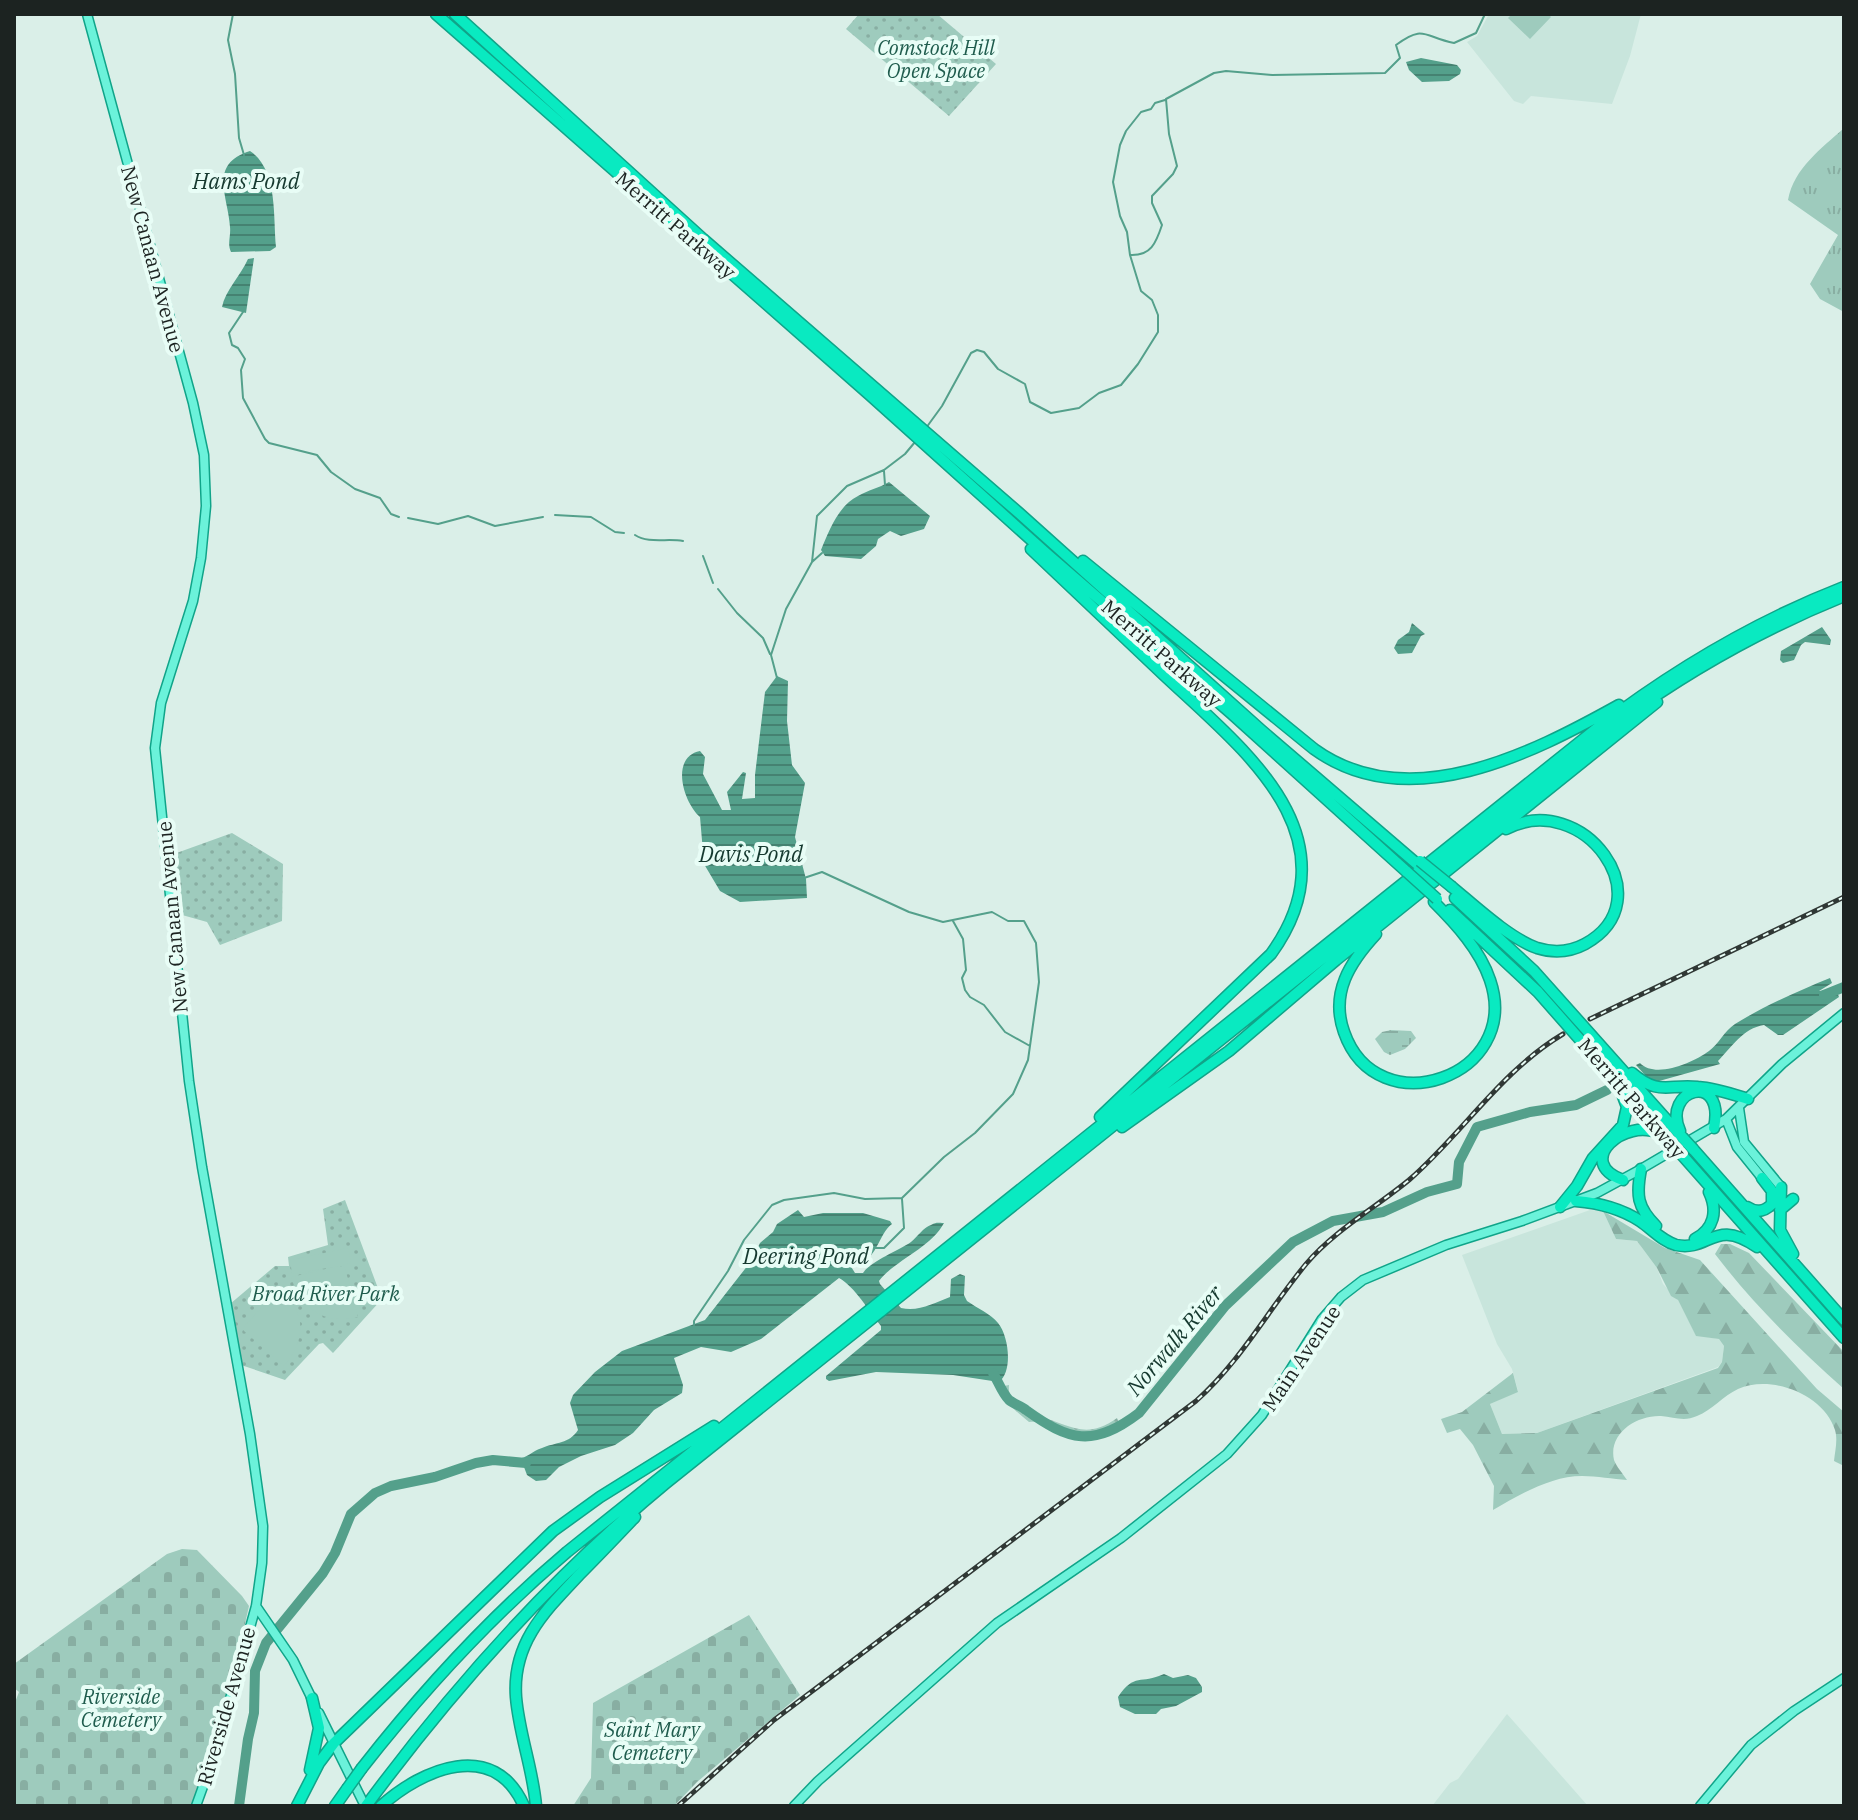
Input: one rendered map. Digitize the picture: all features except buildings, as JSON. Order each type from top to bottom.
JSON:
[{"type":"highway","name":"Merritt Parkway","points":[[436,14],[936,447],[1019,513],[1234,710],[1405,873],[1524,978],[1844,1338]]},
{"type":"highway","name":"Merritt Parkway","points":[[455,14],[873,392]]},
{"type":"highway","name":"Merritt Parkway","points":[[936,447],[975,489],[1234,710]]},
{"type":"highway","points":[[975,489],[1058,575],[1255,760],[1275,787],[1295,830],[1300,877],[1291,918],[1280,941],[1260,966],[1086,1142]]},
{"type":"highway","points":[[1019,513],[1314,749],[1345,767],[1386,778],[1429,778],[1480,767],[1533,747],[1610,710],[1666,673],[1693,662]]},
{"type":"highway","points":[[900,1291],[1003,1203],[1066,1158],[1595,730],[1693,662],[1770,619],[1844,587]]},
{"type":"highway","points":[[536,1806],[516,1694],[517,1669],[527,1637],[539,1618],[642,1509],[866,1318],[1048,1178],[1086,1142],[1622,719],[1748,640],[1844,596]]},
{"type":"highway","points":[[1086,1142],[1229,1051],[1430,884],[1675,688],[1748,640]]},
{"type":"highway","name":"Merritt Parkway","points":[[1252,727],[1450,889],[1528,964],[1844,1320]]},
{"type":"highway","points":[[1450,889],[1525,942],[1549,951],[1568,950],[1587,942],[1604,928],[1614,909],[1616,881],[1609,860],[1589,837],[1569,826],[1544,821],[1516,824],[1464,858]]},
{"type":"highway","points":[[1430,884],[1361,951],[1350,966],[1341,991],[1341,1020],[1352,1049],[1373,1070],[1405,1082],[1438,1081],[1465,1067],[1484,1045],[1493,1022],[1494,998],[1486,971],[1471,944],[1436,900]]},
{"type":"highway","points":[[1600,1045],[1650,1087],[1702,1087],[1748,1099]]},
{"type":"highway","points":[[1560,1207],[1593,1158],[1623,1125],[1627,1107],[1604,1066]]},
{"type":"highway","points":[[1682,1137],[1675,1112],[1679,1102],[1692,1092],[1705,1092],[1714,1099],[1717,1112],[1714,1128]]},
{"type":"highway","points":[[1623,1180],[1607,1173],[1602,1157],[1625,1132],[1649,1129],[1671,1143]]},
{"type":"highway","points":[[1641,1169],[1637,1193],[1640,1209],[1668,1237],[1680,1241],[1700,1237],[1712,1223],[1711,1195],[1697,1174]]},
{"type":"highway","points":[[1738,1199],[1755,1211],[1768,1209],[1773,1194],[1762,1178]]},
{"type":"highway","points":[[1781,1187],[1780,1230],[1783,1240],[1827,1301]]},
{"type":"highway","points":[[1780,1210],[1793,1199]]},
{"type":"highway","points":[[1576,1201],[1617,1208],[1662,1238],[1679,1245],[1699,1243],[1723,1234],[1744,1238],[1780,1265]]},
{"type":"highway","points":[[335,1806],[439,1674],[494,1618],[560,1558],[770,1384],[866,1318]]},
{"type":"highway","points":[[298,1804],[319,1763],[334,1743],[543,1539],[600,1497],[690,1441],[712,1432]]},
{"type":"highway","points":[[366,1806],[436,1716],[524,1615],[599,1541],[687,1468]]},
{"type":"highway","points":[[298,1804],[318,1736],[319,1725],[312,1698]]},
{"type":"highway","points":[[381,1806],[427,1775],[470,1765],[486,1768],[501,1776],[514,1788],[524,1806]]},
{"type":"main road","name":"New Canaan Avenue","points":[[87,14],[193,403],[204,455],[206,506],[200,569],[161,703],[155,748],[189,1081],[262,1512],[263,1553],[256,1606]]},
{"type":"main road","name":"Main Avenue","points":[[794,1806],[818,1781],[997,1623],[1122,1538],[1236,1445],[1262,1415],[1322,1319],[1341,1297],[1363,1280],[1446,1245],[1560,1207],[1623,1180],[1726,1119],[1782,1064],[1844,1013]]},
{"type":"main road","points":[[1739,1108],[1744,1142],[1781,1187]]},
{"type":"main road","points":[[1726,1119],[1737,1147],[1762,1178]]},
{"type":"main road","points":[[256,1606],[283,1645],[366,1806]]},
{"type":"main road","name":"Riverside Avenue","points":[[196,1806],[214,1756],[256,1606]]},
{"type":"main road","points":[[1700,1806],[1751,1745],[1794,1711],[1844,1678]]},
{"type":"shaded area","points":[[1489,14],[1641,14],[1630,56],[1612,104],[1531,96],[1523,104],[1514,101],[1467,42],[1477,36]]},
{"type":"shaded area","points":[[1590,1210],[1603,1211],[1616,1239],[1637,1241],[1657,1268],[1663,1284],[1678,1300],[1696,1335],[1719,1339],[1724,1346],[1722,1362],[1718,1367],[1537,1433],[1502,1434],[1490,1404],[1518,1391],[1512,1369],[1497,1344],[1462,1255]]},
{"type":"shaded area","points":[[1507,1714],[1588,1806],[1432,1806],[1450,1783],[1458,1779]]},
{"type":"green space","name":"Comstock Hill Open Space","points":[[859,14],[937,14],[996,64],[949,116],[846,29]]},
{"type":"green space","points":[[1512,14],[1548,14],[1551,17],[1530,39],[1508,18]]},
{"type":"green space","points":[[1844,128],[1844,312],[1820,299],[1810,284],[1838,235],[1788,200],[1802,169]]},
{"type":"green space","points":[[232,833],[283,864],[282,921],[220,945],[207,922],[175,913],[171,855]]},
{"type":"green space","points":[[1411,1031],[1416,1038],[1405,1049],[1390,1055],[1375,1039],[1382,1032]]},
{"type":"green space","name":"Broad River Park","points":[[345,1200],[382,1299],[333,1353],[323,1343],[319,1344],[285,1380],[241,1365],[230,1304],[275,1266],[289,1266],[288,1257],[328,1245],[323,1209]]},
{"type":"green space","points":[[1603,1211],[1665,1248],[1700,1260],[1817,1389],[1844,1412],[1844,1466],[1834,1461],[1835,1430],[1820,1407],[1781,1386],[1751,1385],[1738,1389],[1692,1418],[1652,1416],[1626,1428],[1613,1450],[1614,1460],[1627,1480],[1582,1476],[1559,1479],[1536,1487],[1493,1510],[1494,1486],[1473,1445],[1460,1429],[1447,1433],[1441,1419],[1462,1412],[1513,1373],[1518,1392],[1490,1404],[1502,1434],[1537,1433],[1718,1368],[1722,1362],[1724,1346],[1719,1339],[1696,1336],[1678,1300],[1671,1296],[1657,1268],[1637,1241],[1616,1239]]},
{"type":"green space","points":[[1721,1244],[1730,1244],[1749,1253],[1844,1352],[1844,1389],[1760,1308],[1715,1254]]},
{"type":"green space","points":[[348,1248],[351,1263],[340,1266],[345,1268],[358,1317],[335,1319],[308,1306],[291,1277],[339,1266],[292,1274],[290,1260]]},
{"type":"green space","points":[[280,1287],[295,1307],[300,1325],[297,1345],[284,1366],[244,1331],[244,1327]]},
{"type":"green space","points":[[1009,1385],[1014,1402],[1034,1415],[1086,1430],[1096,1429],[1117,1418],[1119,1423],[1101,1432],[1080,1435],[1039,1422],[1029,1422],[1005,1397],[1004,1386]]},
{"type":"green space","name":"Riverside Cemetery","points":[[182,1549],[197,1550],[249,1606],[231,1684],[194,1806],[14,1806],[14,1705],[19,1692],[14,1688],[14,1664],[167,1554]]},
{"type":"green space","name":"Saint Mary Cemetery","points":[[749,1615],[800,1695],[697,1782],[674,1806],[573,1806],[591,1778],[593,1703]]},
{"type":"water","points":[[1421,58],[1457,65],[1460,74],[1449,81],[1422,82],[1409,70],[1406,62]]},
{"type":"water","name":"Hams Pond","points":[[250,151],[259,159],[270,182],[276,247],[270,251],[231,252],[224,193],[225,173],[229,164]]},
{"type":"water","points":[[254,258],[246,313],[222,307],[248,259]]},
{"type":"water","points":[[889,482],[930,516],[924,529],[901,536],[890,531],[878,539],[876,546],[861,559],[825,556],[821,550],[845,506]]},
{"type":"water","points":[[1412,623],[1425,634],[1412,653],[1398,654],[1394,648],[1398,640],[1409,632]]},
{"type":"water","points":[[1822,627],[1831,640],[1830,645],[1805,642],[1794,660],[1783,663],[1780,660],[1781,651]]},
{"type":"water","name":"Davis Pond","points":[[777,676],[788,681],[787,721],[792,765],[805,783],[795,837],[806,879],[807,898],[740,902],[720,891],[704,864],[700,817],[685,791],[682,771],[691,755],[700,751],[705,757],[703,774],[722,810],[731,810],[727,792],[743,772],[746,773],[742,799],[755,798],[765,692]]},
{"type":"water","points":[[1830,978],[1832,983],[1819,991],[1836,989],[1839,997],[1783,1035],[1764,1025],[1750,1030],[1718,1061],[1720,1064],[1652,1083],[1636,1065],[1640,1063],[1655,1070],[1674,1068],[1694,1060],[1713,1048],[1735,1024],[1781,999]]},
{"type":"water","name":"Deering Pond","points":[[798,1210],[804,1217],[823,1213],[863,1213],[890,1221],[892,1224],[871,1255],[866,1260],[852,1262],[850,1265],[855,1273],[863,1273],[878,1260],[911,1242],[928,1226],[944,1223],[931,1240],[886,1274],[879,1281],[880,1284],[901,1308],[914,1309],[950,1297],[951,1279],[960,1274],[965,1276],[964,1295],[967,1301],[995,1320],[1005,1336],[1008,1362],[999,1382],[953,1375],[876,1372],[829,1381],[826,1376],[881,1330],[862,1300],[839,1278],[761,1339],[731,1352],[701,1347],[674,1358],[683,1385],[682,1393],[654,1410],[633,1433],[615,1445],[559,1467],[546,1480],[536,1481],[527,1475],[524,1467],[515,1463],[517,1459],[574,1435],[578,1430],[570,1403],[573,1395],[595,1372],[622,1351],[705,1320],[752,1260],[760,1243],[777,1224]]},
{"type":"water","points":[[1164,1674],[1173,1678],[1188,1675],[1196,1678],[1202,1692],[1156,1714],[1135,1714],[1120,1707],[1118,1697],[1129,1684]]},
{"type":"waterway","points":[[233,14],[228,40],[235,74],[239,138],[244,155]]},
{"type":"waterway","points":[[926,428],[942,406],[971,353],[977,350],[984,352],[998,369],[1025,384],[1030,402],[1051,413],[1079,408],[1099,393],[1121,385],[1138,364],[1158,332],[1158,315],[1152,300],[1141,291],[1130,255],[1148,251],[1155,243],[1162,225],[1152,196],[1177,166],[1169,134],[1166,99],[1214,73],[1226,71],[1272,75],[1385,73],[1400,58],[1396,45],[1405,39],[1424,34],[1454,43],[1476,33],[1485,14]]},
{"type":"waterway","points":[[1130,255],[1113,182],[1120,145],[1126,131],[1141,112],[1165,100]]},
{"type":"waterway","points":[[243,312],[229,333],[232,345],[245,359],[241,370],[243,398],[265,439],[269,443],[317,455],[331,472],[355,489],[380,498],[391,514],[399,517]]},
{"type":"waterway","points":[[777,678],[771,655],[786,609],[812,562],[817,516],[847,486],[884,470],[915,442]]},
{"type":"waterway","points":[[884,471],[885,485]]},
{"type":"waterway","points":[[555,515],[591,517],[615,532],[624,533]]},
{"type":"waterway","points":[[408,518],[438,524],[468,516],[495,526],[543,517]]},
{"type":"waterway","points":[[635,535],[652,540],[683,541]]},
{"type":"waterway","points":[[812,562],[822,553]]},
{"type":"waterway","points":[[703,556],[713,583]]},
{"type":"waterway","points":[[718,589],[763,638],[770,654]]},
{"type":"waterway","points":[[694,1325],[744,1240],[772,1205],[784,1200],[834,1193],[865,1199],[902,1198],[944,1157],[975,1133],[1013,1094],[1028,1060],[1039,982],[1036,943],[1024,921],[1008,921],[992,912],[943,922],[909,912],[822,872],[804,878]]},
{"type":"waterway","points":[[953,921],[963,939],[966,970],[962,978],[965,990],[984,1005],[1005,1032],[1030,1046]]},
{"type":"waterway","name":"Norwalk River","points":[[1824,995],[1844,987]]},
{"type":"waterway","name":"Norwalk River","points":[[993,1373],[1009,1400],[1055,1428],[1081,1436],[1108,1432],[1139,1413],[1225,1306],[1293,1242],[1333,1221],[1383,1212],[1427,1192],[1457,1184],[1459,1162],[1477,1127],[1530,1112],[1576,1105],[1607,1090]]},
{"type":"waterway","points":[[875,1248],[884,1248],[904,1228],[902,1199]]},
{"type":"waterway","name":"Norwalk River","points":[[239,1806],[254,1713],[255,1671],[266,1643],[323,1573],[351,1514],[375,1493],[391,1486],[493,1460],[526,1463]]},
{"type":"railway","points":[[1590,1019],[1844,897]]},
{"type":"railway","points":[[678,1806],[774,1720],[1196,1401],[1227,1369],[1317,1252],[1409,1180],[1501,1084],[1563,1034]]}]
